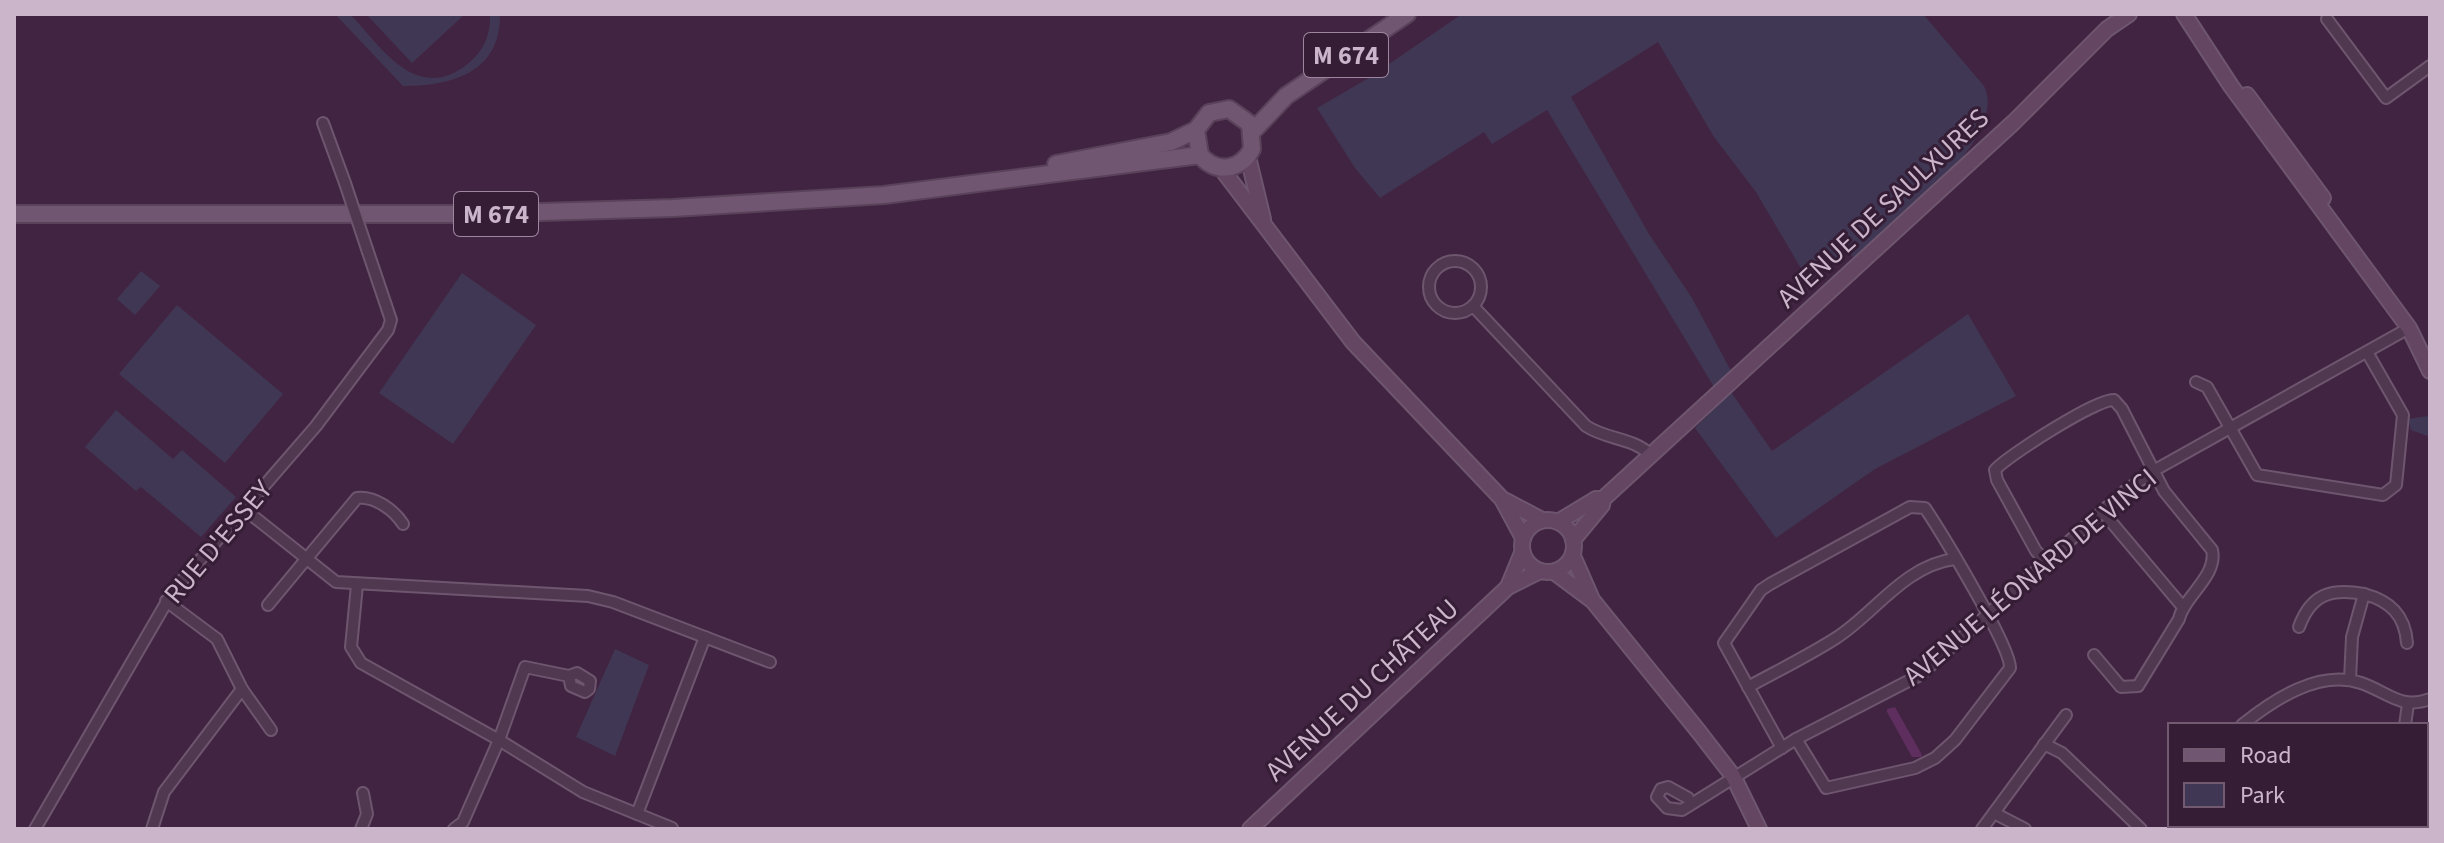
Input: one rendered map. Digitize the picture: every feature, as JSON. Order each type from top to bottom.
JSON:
[{"type":"main road","name":"M 674","points":[[1253,131],[1286,96],[1407,14]]},
{"type":"main road","points":[[2109,21],[2129,14]]},
{"type":"main road","points":[[2181,16],[2377,282]]},
{"type":"main road","name":"AVENUE DE SAULXURES","points":[[1651,455],[2024,113],[2109,21]]},
{"type":"main road","points":[[2221,68],[2265,116],[2304,170],[2409,328],[2430,371]]},
{"type":"main road","name":"M 674","points":[[1239,113],[1286,96]]},
{"type":"main road","points":[[1266,227],[1248,157],[1254,140],[1253,131],[1239,113],[1229,109],[1209,113],[1196,130],[1200,155],[1221,168],[1353,342],[1502,499],[1542,520],[1558,522],[1596,499],[1603,499]]},
{"type":"main road","name":"M 674","points":[[976,182],[1171,142],[1196,130]]},
{"type":"main road","points":[[2265,134],[2273,138],[2291,164],[2304,170]]},
{"type":"main road","name":"M 674","points":[[14,214],[570,212],[825,200],[1200,155]]},
{"type":"main road","points":[[1221,168],[1231,168],[1248,157]]},
{"type":"main road","points":[[1651,455],[1603,499],[1602,505],[1573,540],[1573,556],[1593,601],[1733,776],[1759,829]]},
{"type":"main road","points":[[1502,499],[1532,567],[1547,572],[1593,601]]},
{"type":"main road","points":[[1523,546],[1532,525],[1542,520]]},
{"type":"main road","points":[[1558,522],[1573,540]]},
{"type":"main road","name":"AVENUE DU CHÂTEAU","points":[[1508,587],[1523,546]]},
{"type":"main road","points":[[1547,572],[1573,556]]},
{"type":"main road","name":"AVENUE DU CHÂTEAU","points":[[1250,829],[1508,587],[1547,572]]},
{"type":"street","points":[[2327,19],[2386,98],[2430,66]]},
{"type":"street","name":"RUE D'ESSEY","points":[[35,829],[166,601],[316,426],[388,330],[391,320],[388,310],[323,123]]},
{"type":"street","points":[[1453,260],[1473,267],[1481,287],[1473,306],[1460,312],[1440,308],[1429,290],[1435,270],[1453,260]]},
{"type":"street","points":[[1473,306],[1586,426],[1602,434],[1634,442],[1651,455]]},
{"type":"street","name":"AVENUE LÉONARD DE VINCI","points":[[1690,803],[1796,739],[1920,675],[2102,511],[2155,470],[2409,328]]},
{"type":"street","points":[[2196,382],[2207,387],[2251,469],[2262,478],[2383,495],[2396,485],[2404,421],[2367,352]]},
{"type":"street","points":[[2046,561],[2036,551],[1997,480],[1995,470],[2002,462],[2108,399],[2118,403],[2164,491],[2213,556],[2138,686],[2121,687],[2094,655]]},
{"type":"street","points":[[268,605],[357,498],[368,496],[396,514],[403,524]]},
{"type":"street","points":[[1782,748],[1724,643],[1761,590],[1910,507],[1925,508],[1987,616],[2010,660],[2010,668],[1945,751],[1915,768],[1826,788],[1796,739]]},
{"type":"street","points":[[244,509],[336,582],[588,596],[770,662]]},
{"type":"street","points":[[2102,511],[2182,606]]},
{"type":"street","points":[[1748,687],[1835,639],[1891,589],[1943,560],[1954,559]]},
{"type":"street","points":[[357,585],[351,647],[361,663],[499,740],[583,792],[672,828]]},
{"type":"street","points":[[2299,627],[2305,610],[2325,593],[2334,590],[2364,594],[2393,607],[2406,627],[2407,643]]},
{"type":"street","points":[[2350,680],[2352,637],[2364,594]]},
{"type":"street","points":[[166,601],[217,639],[242,689],[271,730]]},
{"type":"street","points":[[637,814],[705,637]]},
{"type":"street","points":[[454,829],[463,822],[499,740],[525,667],[569,676]]},
{"type":"street","points":[[2245,723],[2266,706],[2308,685],[2350,680],[2408,704],[2430,699]]},
{"type":"street","points":[[152,829],[164,792],[242,689]]},
{"type":"street","points":[[2405,723],[2408,704]]},
{"type":"street","points":[[1982,829],[2066,715]]},
{"type":"street","points":[[2044,744],[2062,753],[2141,829]]},
{"type":"street","points":[[361,829],[367,814],[363,793]]},
{"type":"street","points":[[1994,813],[2025,829]]},
{"type":"green space","points":[[335,14],[350,14],[402,67],[417,75],[433,78],[450,74],[469,63],[488,35],[490,14],[500,14],[492,50],[470,72],[439,83],[403,86]]},
{"type":"green space","points":[[366,14],[465,14],[412,63]]},
{"type":"green space","points":[[1462,14],[1923,14],[1984,86],[1987,107],[1980,131],[1943,180],[1855,260],[1847,249],[1809,282],[1756,192],[1714,137],[1658,42],[1571,97],[1649,234],[1692,298],[1731,371],[1714,387],[1547,110],[1492,144],[1484,132],[1380,198],[1355,168],[1317,108],[1367,79]]},
{"type":"green space","points":[[141,271],[160,286],[135,315],[117,299]]},
{"type":"green space","points":[[462,273],[536,325],[453,444],[379,393]]},
{"type":"green space","points":[[177,305],[283,394],[225,463],[119,374]]},
{"type":"green space","points":[[1968,314],[2016,396],[1875,469],[1776,538],[1695,428],[1731,392],[1772,451]]},
{"type":"green space","points":[[116,410],[173,459],[182,450],[236,497],[201,537],[141,487],[136,491],[85,447]]},
{"type":"green space","points":[[2428,416],[2430,437],[2411,430],[2408,419]]},
{"type":"green space","points":[[615,649],[649,665],[615,756],[576,737]]},
{"type":"shaded area","points":[[1895,707],[1921,757],[1912,757],[1887,712],[1887,709]]}]
